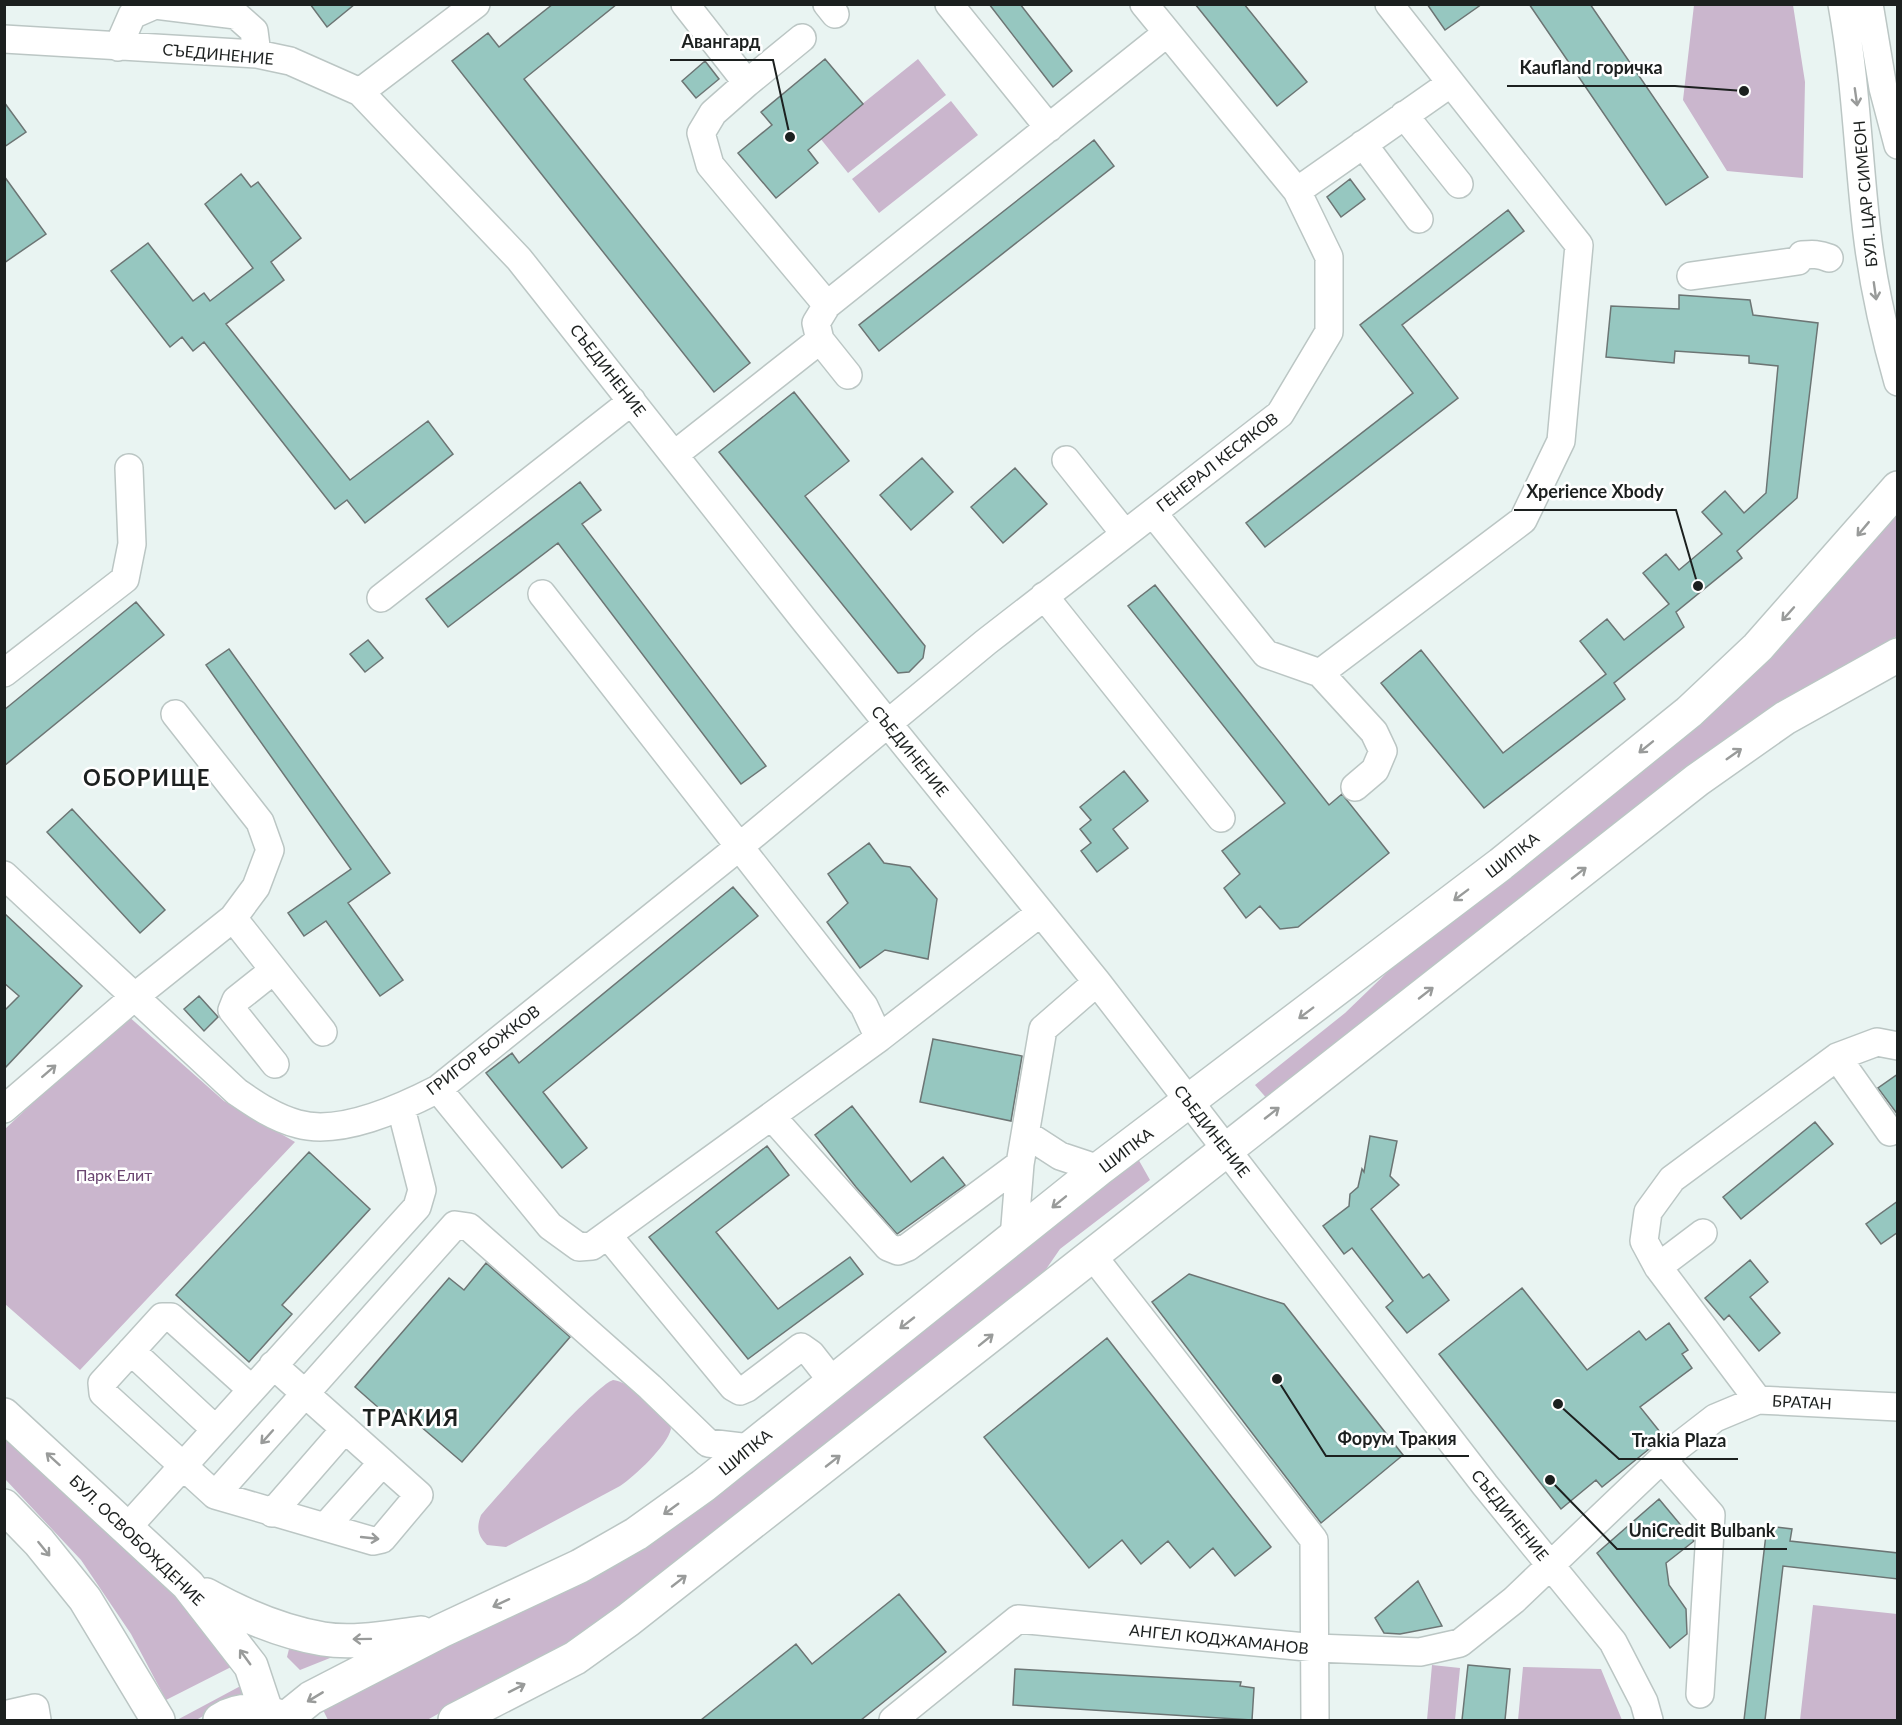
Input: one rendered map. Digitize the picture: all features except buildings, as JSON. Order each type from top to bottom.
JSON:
[{"type":"main road","name":"ШИПКА","points":[[280,1717],[311,1698],[441,1631],[580,1566],[636,1534],[703,1486],[1100,1169],[1501,864],[1689,712],[1758,647],[1898,488]]},
{"type":"main road","points":[[460,1719],[575,1658],[628,1620],[1697,780],[1785,718],[1898,655]]},
{"type":"main road","name":"БУЛ. ОСВОБОЖДЕНИЕ","points":[[4,1415],[188,1585],[251,1666],[280,1717]]},
{"type":"main road","points":[[4,1506],[39,1542],[85,1599],[158,1720]]},
{"type":"main road","points":[[188,1585],[239,1614],[279,1628],[324,1639],[369,1640],[441,1631]]},
{"type":"main road","points":[[220,1720],[250,1711],[280,1717]]},
{"type":"street","points":[[360,92],[476,4]]},
{"type":"street","points":[[685,4],[747,83]]},
{"type":"street","points":[[949,4],[1048,128]]},
{"type":"street","name":"ГЕНЕРАЛ КЕСЯКОВ","points":[[888,723],[1044,596],[1280,414],[1329,333],[1329,257],[1297,191],[1144,4]]},
{"type":"street","points":[[1320,673],[1523,520],[1561,441],[1579,245],[1389,4]]},
{"type":"street","points":[[118,47],[132,15],[155,5],[236,15],[254,31],[257,54]]},
{"type":"street","points":[[1844,14],[1871,11]]},
{"type":"street","name":"БУЛ. ЦАР СИМЕОН","points":[[1871,11],[1883,88],[1898,145]]},
{"type":"street","name":"БУЛ. ЦАР СИМЕОН","points":[[1844,14],[1857,104],[1877,303],[1898,382]]},
{"type":"street","points":[[848,375],[820,340],[816,323],[827,305],[1167,33]]},
{"type":"street","points":[[802,38],[713,113],[701,134],[710,165],[827,305]]},
{"type":"street","name":"СЪЕДИНЕНИЕ","points":[[4,39],[257,54],[290,61],[360,92],[519,259],[1097,982],[1485,1485],[1613,1642],[1644,1702],[1649,1720]]},
{"type":"street","points":[[1297,191],[1451,83]]},
{"type":"street","points":[[1404,115],[1459,184]]},
{"type":"street","points":[[1363,144],[1419,219]]},
{"type":"street","points":[[1690,276],[1798,261],[1802,255],[1818,253],[1829,258],[1870,251]]},
{"type":"street","points":[[674,455],[820,340]]},
{"type":"street","points":[[381,598],[632,401]]},
{"type":"street","points":[[1066,460],[1125,534]]},
{"type":"street","points":[[4,673],[125,579],[132,544],[129,468]]},
{"type":"street","points":[[1153,513],[1266,654],[1320,673],[1374,732],[1383,751],[1375,770],[1355,787]]},
{"type":"street","points":[[543,594],[864,1006],[879,1038]]},
{"type":"street","points":[[1044,596],[1221,818]]},
{"type":"street","points":[[4,1109],[133,998],[233,918],[256,887],[270,850],[260,822],[175,714]]},
{"type":"street","name":"ГРИГОР БОЖКОВ","points":[[4,875],[133,998],[237,1092],[265,1111],[299,1124],[326,1127],[400,1107],[438,1089],[739,847],[888,723]]},
{"type":"street","points":[[438,1089],[550,1226],[579,1247],[592,1246],[609,1237],[879,1038],[1041,913]]},
{"type":"street","points":[[233,918],[323,1032]]},
{"type":"street","points":[[274,970],[236,1000],[232,1010],[275,1064]]},
{"type":"street","points":[[1014,1238],[1020,1164],[1043,1029],[1097,982]]},
{"type":"street","points":[[1758,1400],[1658,1267],[1644,1240],[1648,1212],[1672,1179],[1837,1057],[1877,1042],[1898,1046]]},
{"type":"street","points":[[1837,1057],[1890,1132]]},
{"type":"street","points":[[126,1528],[417,1207],[422,1190],[400,1107]]},
{"type":"street","points":[[771,1117],[888,1246],[898,1251],[908,1247],[1020,1164]]},
{"type":"street","points":[[1026,1134],[1060,1156],[1100,1169]]},
{"type":"street","points":[[215,1495],[455,1225],[469,1227],[650,1387],[708,1443],[750,1448]]},
{"type":"street","points":[[1658,1267],[1703,1233]]},
{"type":"street","points":[[609,1237],[733,1387],[740,1391],[747,1389],[801,1347],[811,1354],[833,1382]]},
{"type":"street","points":[[1092,1255],[1314,1540],[1315,1720]]},
{"type":"street","points":[[251,1389],[171,1317],[162,1317],[102,1383],[103,1393],[215,1495],[373,1541],[382,1539],[419,1495],[273,1365]]},
{"type":"street","points":[[131,1351],[215,1429]]},
{"type":"street","name":"БРАТАН","points":[[1550,1564],[1571,1547],[1662,1459],[1715,1418],[1758,1400],[1898,1407]]},
{"type":"street","points":[[272,1512],[345,1429]]},
{"type":"street","points":[[703,1486],[708,1443]]},
{"type":"street","points":[[1662,1459],[1711,1515],[1700,1694]]},
{"type":"street","points":[[325,1527],[382,1463]]},
{"type":"street","name":"АНГЕЛ КОДЖАМАНОВ","points":[[893,1720],[1018,1619],[1316,1648],[1420,1652],[1460,1642],[1514,1600],[1550,1564]]},
{"type":"street","points":[[4,1714],[35,1708],[37,1720]]},
{"type":"green space","points":[[1694,5],[1793,5],[1805,82],[1803,178],[1727,171],[1683,100]]},
{"type":"green space","points":[[918,59],[946,95],[848,173],[820,138]]},
{"type":"green space","points":[[951,101],[978,135],[879,213],[852,179]]},
{"type":"green space","points":[[1897,513],[1897,636],[1775,705],[1681,770],[1269,1101],[1255,1085],[1345,1013],[1425,936]]},
{"type":"green space","name":"Парк Елит","points":[[127,1015],[224,1101],[295,1142],[80,1370],[5,1304],[5,1129]]},
{"type":"green space","points":[[1137,1157],[1150,1180],[1060,1249],[1040,1278],[645,1588],[567,1643],[427,1720],[328,1720],[319,1702],[580,1580]]},
{"type":"green space","points":[[613,1380],[637,1392],[669,1423],[671,1429],[657,1452],[620,1486],[506,1547],[487,1545],[479,1532],[481,1515],[567,1420],[602,1387]]},
{"type":"green space","points":[[5,1437],[155,1572],[237,1664],[166,1700],[131,1634],[81,1560],[5,1479]]},
{"type":"green space","points":[[1813,1605],[1897,1614],[1897,1720],[1800,1720]]},
{"type":"green space","points":[[289,1649],[335,1656],[300,1670],[287,1657]]},
{"type":"green space","points":[[1432,1665],[1460,1668],[1455,1720],[1427,1720]]},
{"type":"green space","points":[[1523,1667],[1601,1669],[1622,1720],[1518,1720]]},
{"type":"green space","points":[[248,1682],[244,1694],[196,1720],[177,1720]]},
{"type":"place","name":"Kaufland горичка","points":[[1744,91]]},
{"type":"place","name":"Авангард","points":[[790,137]]},
{"type":"place","name":"Xperience Xbody","points":[[1698,586]]},
{"type":"place","name":"Форум Тракия","points":[[1277,1379]]},
{"type":"place","name":"Trakia Plaza","points":[[1558,1404]]},
{"type":"place","name":"UniCredit Bulbank","points":[[1550,1480]]},
{"type":"district","name":"ОБОРИЩЕ","points":[[147,778]]},
{"type":"district","name":"ТРАКИЯ","points":[[411,1418]]}]
